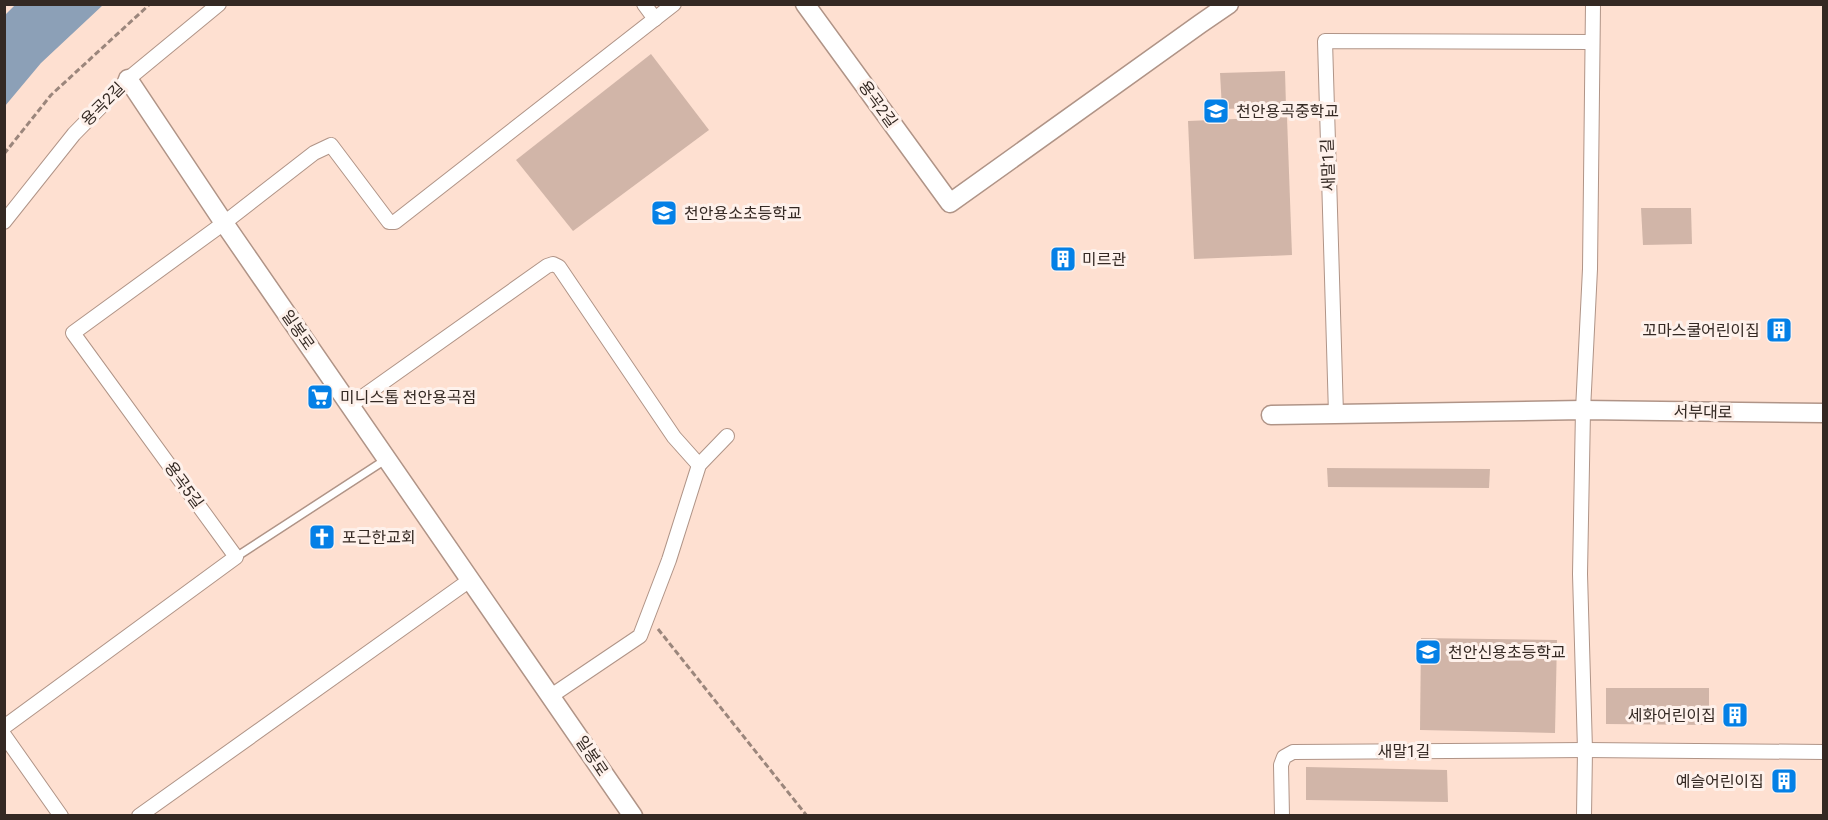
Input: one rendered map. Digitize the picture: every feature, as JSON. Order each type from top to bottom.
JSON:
[{"type":"street","name":"용곡2길","points":[[4,222],[74,134],[128,78],[219,4]]},
{"type":"street","points":[[644,4],[655,19]]},
{"type":"street","points":[[224,223],[314,153],[331,145],[388,222],[395,222],[674,4]]},
{"type":"street","name":"용곡2길","points":[[805,4],[950,203],[1229,4]]},
{"type":"street","points":[[1584,816],[1580,574],[1583,410],[1590,269],[1593,4]]},
{"type":"street","name":"새말1길","points":[[1336,414],[1324,41],[1592,42]]},
{"type":"street","name":"일봉로","points":[[128,78],[224,223],[633,816]]},
{"type":"street","name":"용곡5길","points":[[224,223],[73,333],[236,556]]},
{"type":"street","points":[[351,405],[547,266],[554,264],[559,267],[609,339],[674,437],[699,465]]},
{"type":"street","points":[[1271,415],[1583,410]]},
{"type":"street","name":"서부대로","points":[[1583,410],[1824,413]]},
{"type":"street","points":[[551,696],[640,636],[649,618],[699,465],[727,436]]},
{"type":"street","points":[[4,727],[236,556]]},
{"type":"street","points":[[139,816],[470,580]]},
{"type":"street","points":[[4,735],[60,816]]},
{"type":"street","points":[[1584,750],[1824,752]]},
{"type":"street","name":"새말1길","points":[[1282,816],[1281,765],[1284,757],[1293,752],[1584,750]]},
{"type":"lane","points":[[236,556],[387,459]]},
{"type":"path","points":[[4,154],[51,94],[150,4]]},
{"type":"path","points":[[649,618],[807,816]]},
{"type":"shaded area","points":[[651,54],[709,130],[573,231],[516,160]]},
{"type":"shaded area","points":[[1285,71],[1286,107],[1222,109],[1220,73]]},
{"type":"shaded area","points":[[1287,117],[1292,255],[1194,259],[1188,121]]},
{"type":"shaded area","points":[[1641,208],[1691,208],[1692,244],[1643,245]]},
{"type":"shaded area","points":[[1327,468],[1490,469],[1489,488],[1328,487]]},
{"type":"shaded area","points":[[1421,638],[1557,640],[1555,733],[1420,730]]},
{"type":"shaded area","points":[[1606,688],[1709,688],[1709,725],[1606,724]]},
{"type":"shaded area","points":[[1306,767],[1447,770],[1448,802],[1306,800]]},
{"type":"water","points":[[15,5],[103,5],[41,63],[5,106],[5,15]]},
{"type":"place","name":"천안용곡중학교","points":[[1216,111]]},
{"type":"place","name":"천안용소초등학교","points":[[664,213]]},
{"type":"place","name":"미르관","points":[[1063,259]]},
{"type":"place","name":"꼬마스쿨어린이집","points":[[1779,330]]},
{"type":"place","name":"미니스톱 천안용곡점","points":[[320,397]]},
{"type":"place","name":"포근한교회","points":[[322,537]]},
{"type":"place","name":"천안신용초등학교","points":[[1428,652]]},
{"type":"place","name":"세화어린이집","points":[[1735,715]]},
{"type":"place","name":"예슬어린이집","points":[[1784,781]]}]
